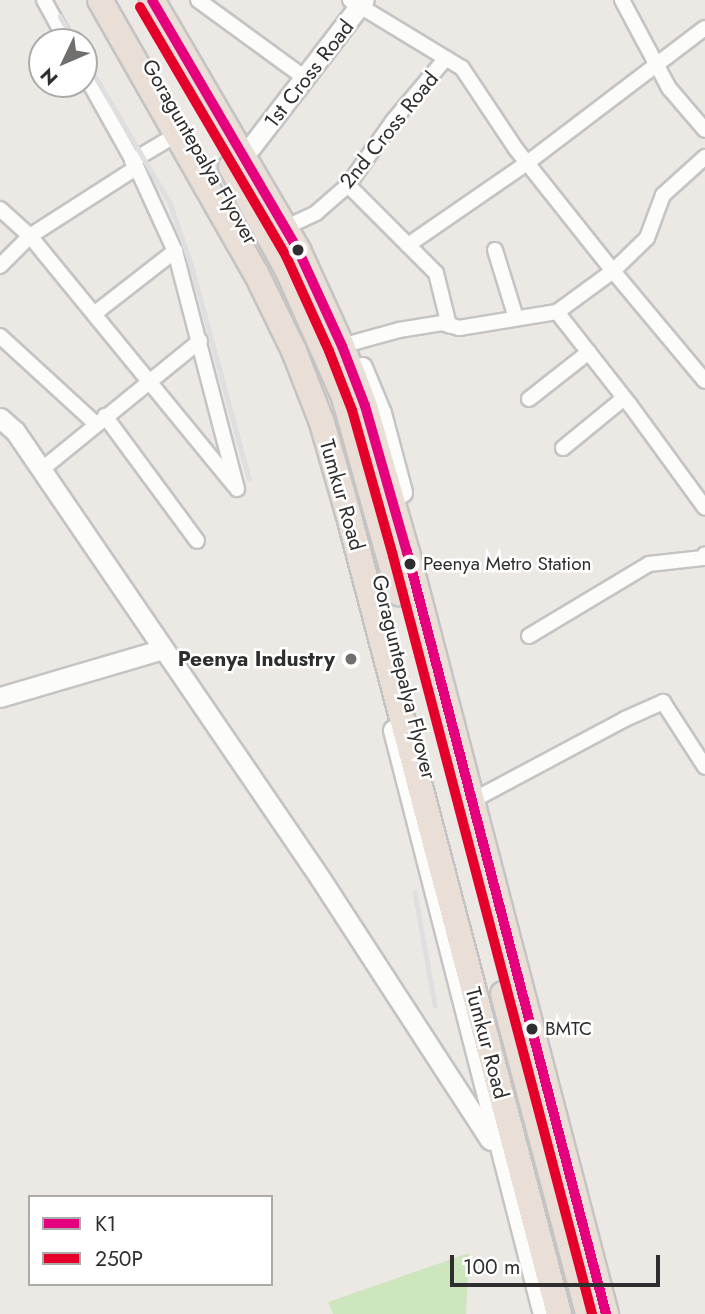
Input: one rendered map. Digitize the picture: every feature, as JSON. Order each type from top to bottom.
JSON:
[{"type":"highway","name":"Tumkur Road","points":[[100,0],[256,273],[294,351],[322,423],[348,513],[546,1313]]},
{"type":"highway","name":"Goraguntepalya Flyover","points":[[112,0],[242,222],[302,341],[328,405],[369,540],[570,1314]]},
{"type":"highway","name":"Goraguntepalya Flyover","points":[[134,0],[288,271],[348,408],[378,512],[588,1314]]},
{"type":"highway","points":[[152,0],[298,250],[337,334],[365,406],[407,552],[606,1314]]},
{"type":"street","points":[[44,0],[59,28]]},
{"type":"street","points":[[90,0],[237,251],[263,305],[321,455],[500,1155],[546,1313]]},
{"type":"street","points":[[165,0],[295,223],[382,413],[479,797],[615,1314]]},
{"type":"street","points":[[198,0],[305,78]]},
{"type":"street","points":[[622,0],[669,88],[705,130]]},
{"type":"street","points":[[359,2],[462,68],[527,163],[705,382]]},
{"type":"street","name":"1st Cross Road","points":[[251,147],[359,2]]},
{"type":"street","points":[[408,245],[527,163],[705,28]]},
{"type":"street","name":"2nd Cross Road","points":[[295,223],[316,213],[348,185],[393,121],[446,58]]},
{"type":"street","points":[[0,209],[30,236],[237,489],[175,251],[134,164],[98,98]]},
{"type":"street","points":[[0,266],[30,236],[169,139]]},
{"type":"street","points":[[352,343],[399,330],[442,323],[458,328],[557,312],[613,271],[648,238],[663,195],[705,157]]},
{"type":"street","points":[[348,185],[436,273],[449,325]]},
{"type":"street","points":[[495,250],[516,318]]},
{"type":"street","points":[[94,314],[175,251]]},
{"type":"street","points":[[557,312],[624,397],[705,508]]},
{"type":"street","points":[[0,336],[101,420],[197,541]]},
{"type":"street","points":[[41,470],[148,380],[200,341]]},
{"type":"street","points":[[529,399],[589,352]]},
{"type":"street","points":[[563,448],[624,397]]},
{"type":"street","points":[[0,418],[15,431],[320,878],[500,1155]]},
{"type":"street","points":[[529,636],[649,564],[704,558]]},
{"type":"street","points":[[0,697],[163,649]]},
{"type":"street","points":[[479,797],[625,719],[663,702],[705,767]]},
{"type":"green space","points":[[469,1253],[466,1314],[333,1314],[328,1302]]},
{"type":"railway","points":[[60,16],[67,28]]},
{"type":"railway","points":[[98,81],[170,203],[192,267],[249,478]]},
{"type":"railway","points":[[415,892],[435,1005]]},
{"type":"transit line","name":"K1","points":[[152,0],[298,250],[342,346],[365,406],[407,552],[606,1314]]},
{"type":"transit line","name":"250P","points":[[140,7],[286,256],[329,351],[352,410],[393,556],[592,1314]]},
{"type":"place","name":"Peenya Metro Station","points":[[410,564]]},
{"type":"place","name":"Peenya Industry","points":[[351,659]]},
{"type":"place","name":"BMTC","points":[[532,1029]]}]
